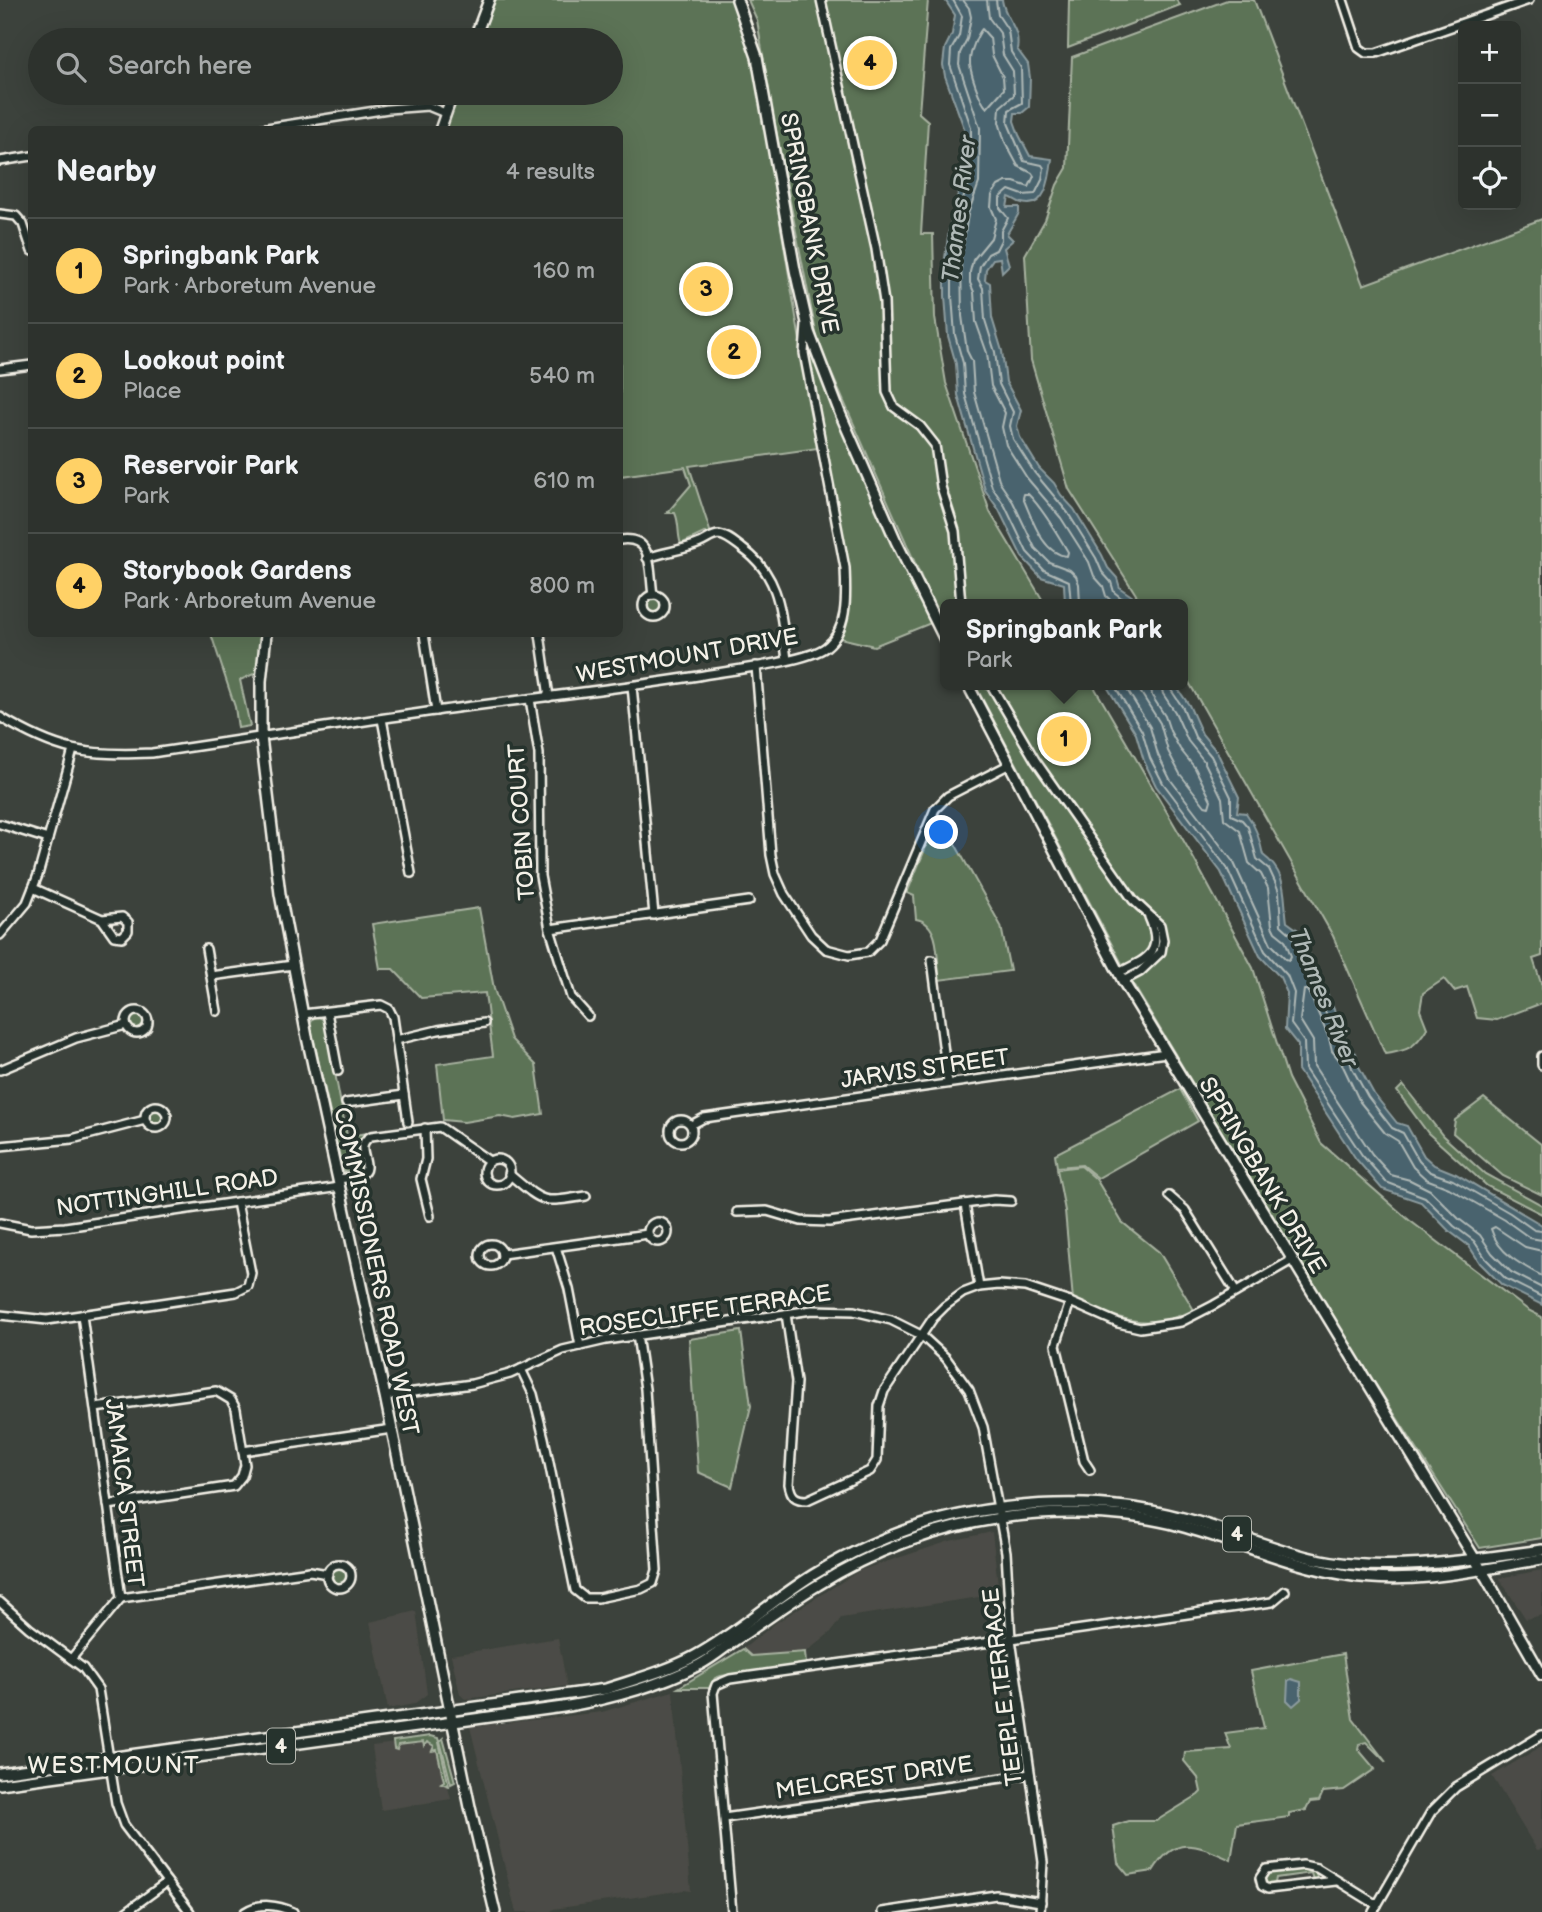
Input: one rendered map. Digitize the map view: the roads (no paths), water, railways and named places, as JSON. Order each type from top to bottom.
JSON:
[{"type":"main road","points":[[478,28],[489,0]]},
{"type":"main road","name":"SPRINGBANK DRIVE","points":[[737,0],[757,57],[795,270],[807,321],[840,413],[896,541],[940,629]]},
{"type":"main road","points":[[441,126],[448,105]]},
{"type":"main road","name":"COMMISSIONERS ROAD WEST","points":[[266,637],[261,681],[261,737],[280,894],[452,1722],[495,1912]]},
{"type":"main road","name":"SPRINGBANK DRIVE","points":[[971,690],[1120,977],[1474,1558],[1542,1675]]},
{"type":"main road","name":"4","points":[[0,1773],[606,1689],[653,1674],[696,1655],[813,1575],[860,1550],[910,1528],[956,1515],[999,1508],[1074,1504],[1129,1507],[1179,1516],[1316,1559],[1351,1564],[1394,1567],[1542,1550]]},
{"type":"main road","name":"4","points":[[0,1784],[610,1698],[654,1685],[701,1664],[818,1584],[864,1559],[913,1538],[958,1525],[1001,1518],[1074,1514],[1128,1517],[1177,1525],[1304,1566],[1359,1577],[1399,1579],[1542,1559]]},
{"type":"street","points":[[821,0],[876,249],[884,302],[887,393],[894,407],[920,426],[935,445],[941,487],[955,531],[961,599]]},
{"type":"street","points":[[1343,0],[1359,48],[1366,53],[1376,53],[1529,0]]},
{"type":"street","points":[[280,126],[388,109],[428,106],[445,113]]},
{"type":"street","points":[[0,160],[28,156]]},
{"type":"street","points":[[0,214],[16,216],[23,224],[28,239]]},
{"type":"street","name":"WESTMOUNT DRIVE","points":[[0,717],[31,736],[73,750],[107,755],[152,753],[436,711],[632,686],[756,666],[825,649],[835,638],[844,618],[845,568],[803,353],[807,321]]},
{"type":"street","points":[[0,369],[28,366]]},
{"type":"street","points":[[647,558],[698,545],[717,535],[725,537],[750,554],[763,566],[774,584],[787,660]]},
{"type":"street","points":[[623,540],[634,538],[641,542],[647,558],[653,595]]},
{"type":"street","points":[[424,637],[436,711]]},
{"type":"street","points":[[540,637],[549,697]]},
{"type":"street","points":[[756,666],[771,855],[775,874],[784,894],[811,935],[827,949],[849,955],[867,952],[880,940],[935,809],[948,796],[1010,764]]},
{"type":"street","points":[[632,686],[654,915]]},
{"type":"street","points":[[993,690],[1061,798],[1133,900],[1160,925],[1163,940],[1161,952],[1140,972],[1120,977]]},
{"type":"street","name":"TOBIN COURT","points":[[530,699],[539,754],[540,877],[550,929],[571,998],[588,1016]]},
{"type":"street","points":[[382,719],[411,873]]},
{"type":"street","points":[[0,935],[27,903],[33,888],[73,750]]},
{"type":"street","points":[[0,824],[48,839]]},
{"type":"street","points":[[33,888],[102,919]]},
{"type":"street","points":[[550,929],[749,901]]},
{"type":"street","points":[[206,949],[217,1011]]},
{"type":"street","points":[[932,960],[948,1083]]},
{"type":"street","points":[[211,976],[293,965]]},
{"type":"street","points":[[303,1014],[381,1005],[389,1009],[393,1017],[408,1122]]},
{"type":"street","points":[[327,1012],[338,1070]]},
{"type":"street","points":[[396,1040],[484,1023]]},
{"type":"street","points":[[0,1070],[76,1038],[126,1025]]},
{"type":"street","name":"JARVIS STREET","points":[[691,1125],[705,1118],[1166,1053]]},
{"type":"street","points":[[1542,1056],[1542,1065]]},
{"type":"street","points":[[346,1103],[404,1095]]},
{"type":"street","points":[[0,1146],[72,1139],[145,1120]]},
{"type":"street","points":[[430,1216],[421,1179],[426,1159],[425,1128],[440,1127],[446,1130],[489,1161]]},
{"type":"street","name":"NOTTINGHILL ROAD","points":[[0,1223],[31,1229],[65,1227],[237,1202],[339,1183],[365,1171],[362,1146],[365,1139],[425,1128]]},
{"type":"street","points":[[496,1159],[504,1161],[509,1167],[509,1174],[501,1184],[488,1181],[484,1169],[489,1161],[496,1159]]},
{"type":"street","points":[[509,1174],[538,1198],[548,1202],[586,1196]]},
{"type":"street","points":[[1169,1196],[1185,1210],[1236,1292]]},
{"type":"street","points":[[737,1212],[767,1211],[801,1221],[829,1222],[994,1200],[1011,1201]]},
{"type":"street","points":[[0,1315],[47,1320],[236,1292],[248,1286],[251,1273],[237,1202]]},
{"type":"street","points":[[965,1204],[979,1287]]},
{"type":"street","points":[[502,1254],[648,1234]]},
{"type":"street","points":[[555,1247],[569,1289],[580,1346]]},
{"type":"street","points":[[786,1314],[796,1382],[789,1484],[793,1497],[807,1500],[870,1471],[877,1460],[878,1406],[884,1391],[921,1335],[945,1306],[963,1293],[979,1287],[1010,1285],[1069,1302],[1118,1323],[1140,1328],[1181,1322],[1292,1259]]},
{"type":"street","points":[[1069,1302],[1056,1345],[1084,1461],[1090,1470]]},
{"type":"street","name":"ROSECLIFFE TERRACE","points":[[385,1396],[472,1384],[520,1369],[563,1350],[637,1335],[812,1310],[854,1311],[891,1320],[921,1335],[946,1358],[969,1390],[983,1427],[999,1508]]},
{"type":"street","name":"JAMAICA STREET","points":[[71,1659],[121,1598],[82,1315]]},
{"type":"street","points":[[520,1369],[533,1394],[544,1438],[575,1590],[586,1598],[598,1598],[641,1589],[653,1583],[657,1570],[645,1389],[637,1335]]},
{"type":"street","points":[[95,1408],[216,1391],[231,1400],[236,1409],[245,1465],[242,1476],[234,1486],[108,1505]]},
{"type":"street","points":[[243,1451],[392,1429]]},
{"type":"street","name":"TEEPLE TERRACE","points":[[999,1508],[1006,1552],[1011,1639],[1043,1862],[1040,1912]]},
{"type":"street","points":[[121,1598],[310,1571],[328,1574]]},
{"type":"street","points":[[732,1912],[713,1693],[716,1685],[730,1679],[1272,1602],[1285,1591]]},
{"type":"street","points":[[0,1602],[29,1628],[83,1668],[98,1689],[116,1803],[124,1825],[190,1912]]},
{"type":"street","points":[[1336,1881],[1268,1889],[1262,1886],[1260,1878],[1266,1869],[1303,1865],[1317,1868],[1336,1881],[1375,1908],[1431,1812],[1467,1779],[1542,1735]]},
{"type":"street","name":"MELCREST DRIVE","points":[[724,1818],[1031,1774]]},
{"type":"street","points":[[126,1912],[167,1882]]},
{"type":"street","points":[[882,1912],[996,1895],[1041,1902]]},
{"type":"street","points":[[245,1912],[251,1908],[270,1905],[293,1912]]},
{"type":"water","name":"Thames River","points":[[945,0],[1002,0],[1017,35],[1017,49],[1028,64],[1030,78],[1029,107],[1022,113],[1015,113],[1014,121],[1030,156],[1052,159],[1048,183],[1041,198],[1028,204],[1009,197],[1007,207],[1019,207],[1019,213],[1007,234],[1013,240],[1004,248],[1009,265],[1002,272],[1000,258],[993,259],[986,269],[985,280],[990,283],[992,318],[1002,351],[1006,382],[1021,410],[1017,426],[1020,437],[1039,468],[1074,509],[1108,568],[1117,578],[1120,588],[1134,599],[1065,599],[1064,584],[1041,577],[1022,557],[999,510],[985,490],[958,395],[956,364],[948,336],[945,296],[945,258],[949,230],[964,180],[964,128],[943,65],[955,15]]},
{"type":"water","name":"Thames River","points":[[1109,690],[1178,690],[1189,705],[1202,734],[1217,752],[1239,797],[1237,812],[1246,813],[1257,833],[1263,855],[1281,877],[1287,922],[1298,930],[1345,1034],[1346,1045],[1356,1053],[1358,1065],[1374,1094],[1397,1123],[1407,1126],[1424,1156],[1434,1165],[1456,1174],[1542,1225],[1542,1305],[1502,1285],[1480,1263],[1469,1246],[1449,1231],[1421,1202],[1382,1189],[1356,1159],[1298,1070],[1298,1045],[1285,1029],[1287,993],[1280,977],[1260,956],[1221,872],[1156,786],[1144,761],[1136,734]]},
{"type":"water","points":[[1291,1679],[1301,1682],[1301,1699],[1293,1706],[1287,1700],[1288,1681]]},
{"type":"place","name":"Storybook Gardens","points":[[870,63]]},
{"type":"place","name":"Reservoir Park","points":[[706,289]]},
{"type":"place","name":"Lookout point","points":[[734,352]]},
{"type":"place","name":"Springbank Park","points":[[1064,739]]},
{"type":"district","name":"WESTMOUNT","points":[[114,1765]]}]
